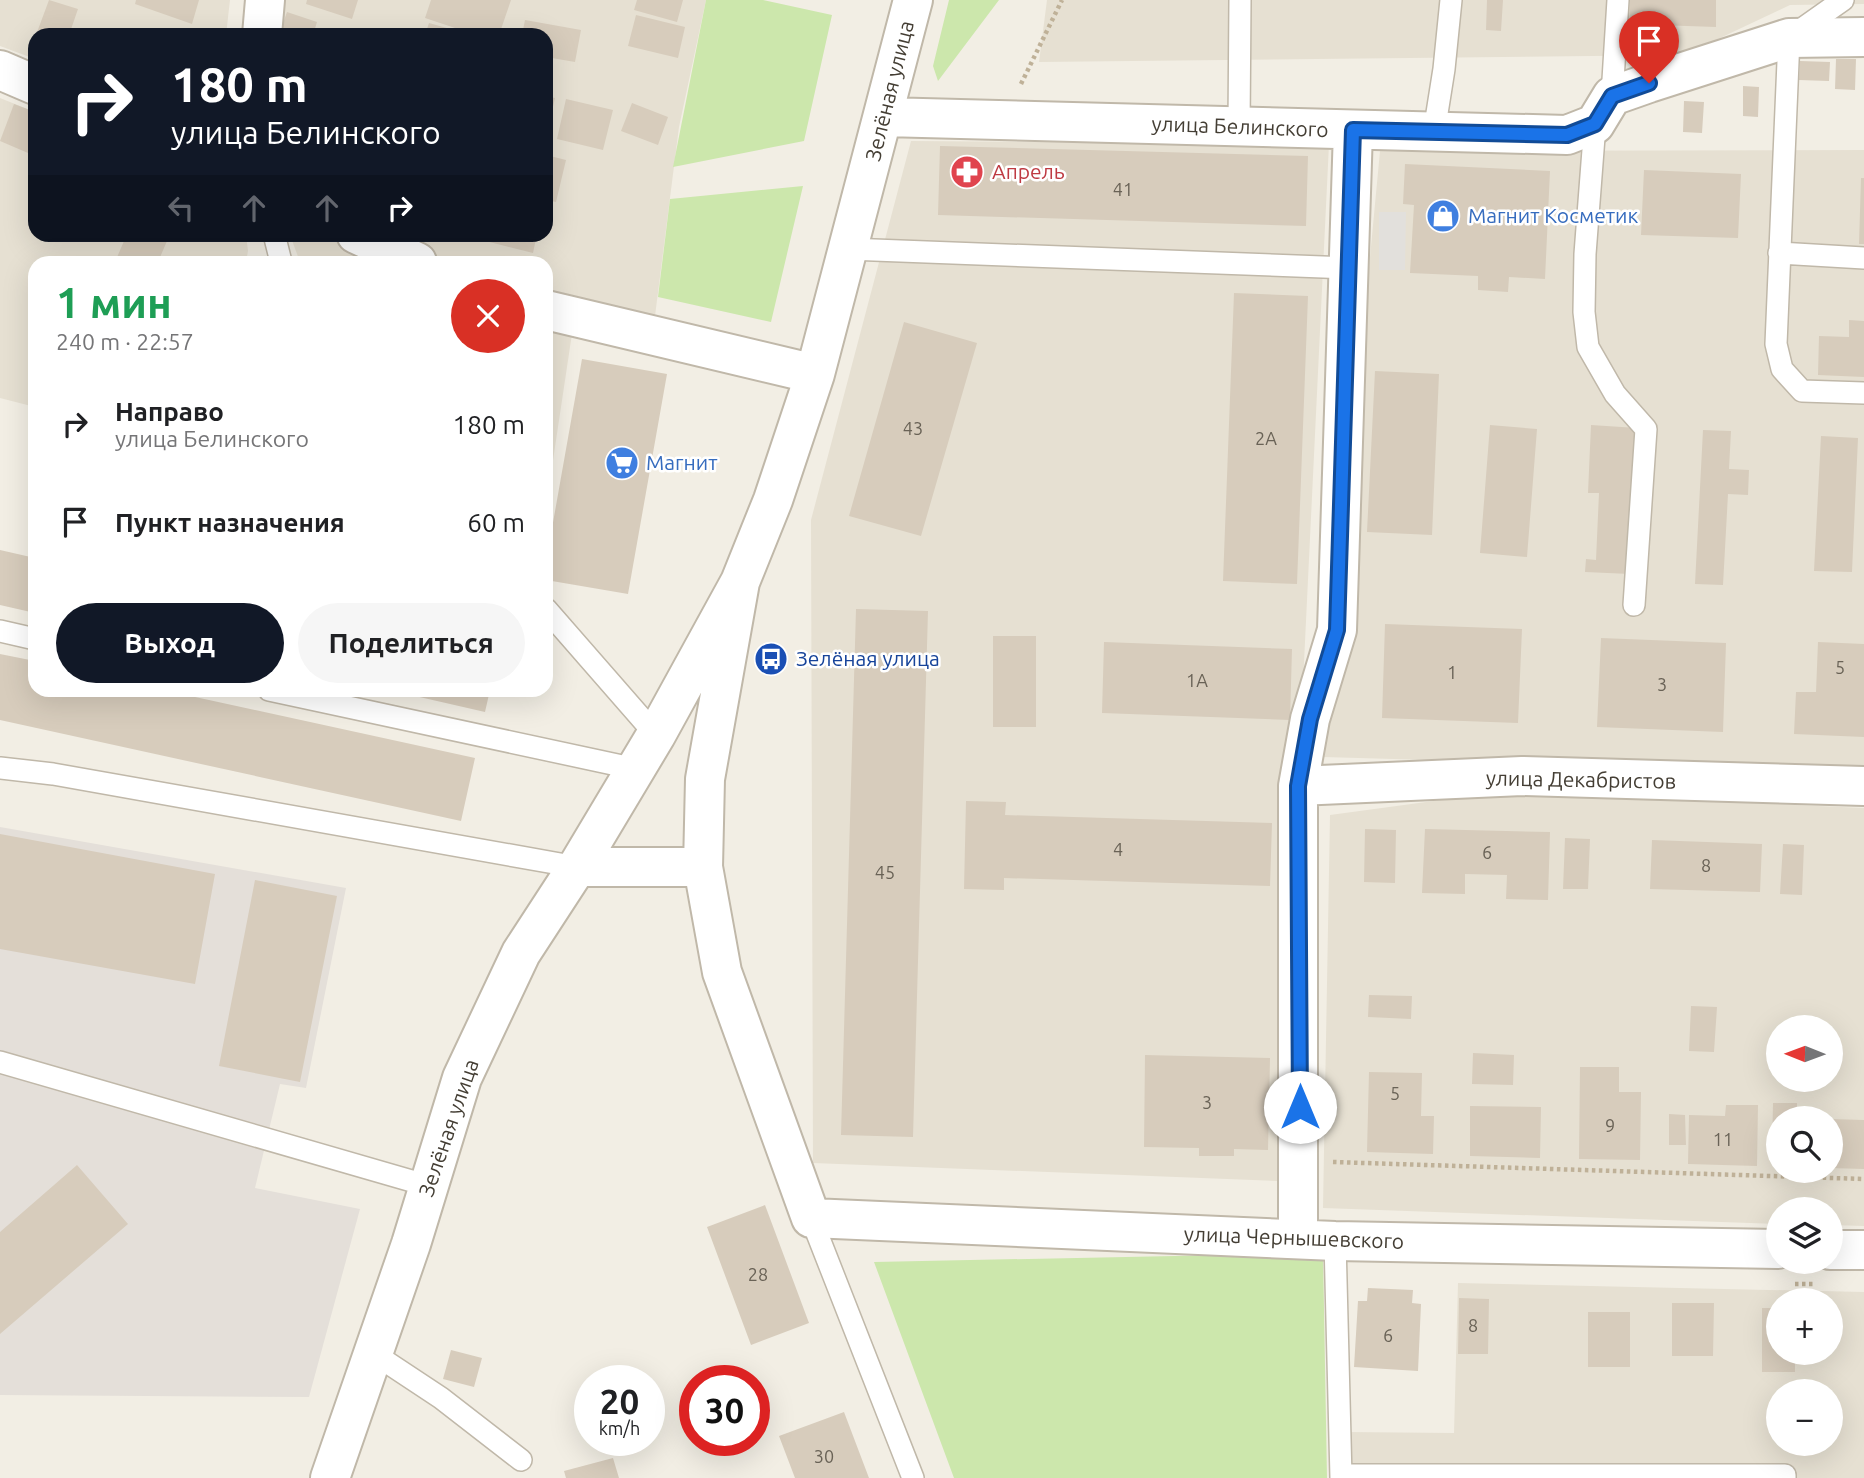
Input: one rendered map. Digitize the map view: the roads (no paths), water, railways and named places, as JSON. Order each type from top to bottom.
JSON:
[{"type":"street","points":[[263,28],[265,0]]},
{"type":"street","name":"Зелёная улица","points":[[330,1478],[468,1065],[521,953],[636,769],[740,582],[773,500],[815,374],[913,0]]},
{"type":"street","name":"улица Белинского","points":[[884,117],[1567,135],[1604,110],[1789,38],[1864,37]]},
{"type":"street","points":[[0,70],[28,82]]},
{"type":"street","points":[[1317,1240],[1300,1161],[1298,786],[1310,719],[1337,630],[1353,130]]},
{"type":"street","points":[[373,242],[404,256]]},
{"type":"street","points":[[553,312],[815,374]]},
{"type":"street","name":"Зелёная улица","points":[[740,582],[705,779],[703,867],[722,972],[811,1218]]},
{"type":"street","name":"улица Декабристов","points":[[1298,786],[1521,776],[1864,786]]},
{"type":"street","points":[[577,867],[703,867]]},
{"type":"street","name":"улица Чернышевского","points":[[811,1218],[1317,1240],[1766,1249]]},
{"type":"street","points":[[1843,1250],[1864,1250]]},
{"type":"lane","points":[[1238,127],[1240,0]]},
{"type":"lane","points":[[1434,132],[1451,0]]},
{"type":"lane","points":[[1618,0],[1586,254],[1584,312],[1588,347],[1615,394],[1646,429],[1634,605]]},
{"type":"lane","points":[[1843,0],[1789,38],[1776,344],[1783,369],[1802,391],[1864,393]]},
{"type":"lane","points":[[848,249],[1349,268]]},
{"type":"lane","points":[[1779,253],[1864,258]]},
{"type":"lane","points":[[553,617],[656,735]]},
{"type":"lane","points":[[0,631],[28,637]]},
{"type":"lane","points":[[302,697],[636,769]]},
{"type":"lane","points":[[0,768],[67,777],[577,867]]},
{"type":"lane","points":[[0,1062],[429,1186]]},
{"type":"lane","points":[[811,1218],[913,1478]]},
{"type":"lane","points":[[1317,1240],[1341,1476],[1785,1475],[1785,1478]]},
{"type":"lane","points":[[373,1353],[441,1398],[521,1460]]},
{"type":"place","name":"Апрель","points":[[967,172]]},
{"type":"place","name":"Магнит Косметик","points":[[1443,216]]},
{"type":"place","name":"Магнит","points":[[622,463]]},
{"type":"place","name":"Зелёная улица","points":[[771,659]]}]
